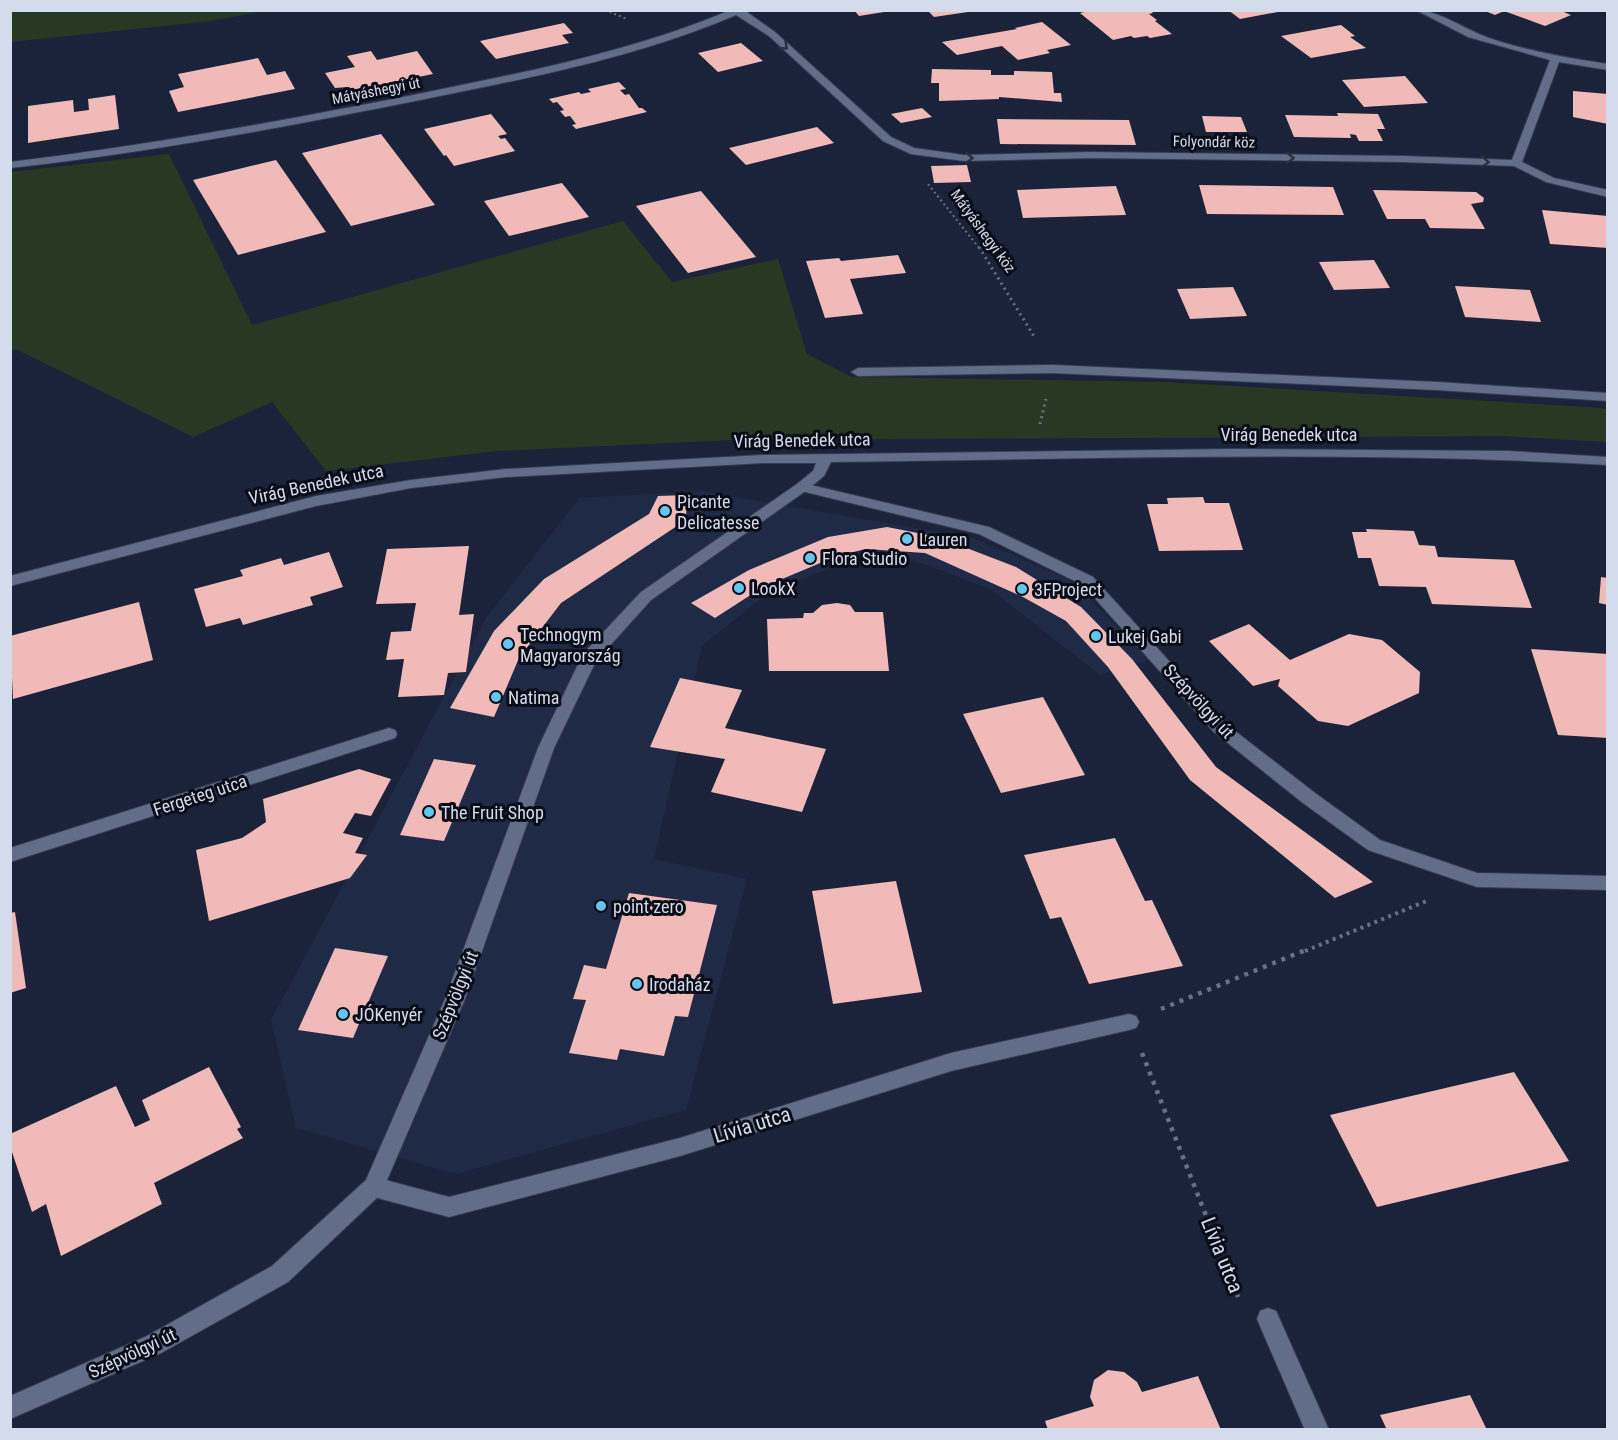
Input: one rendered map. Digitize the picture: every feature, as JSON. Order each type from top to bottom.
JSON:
[{"type":"street","points":[[1420,10],[1468,35],[1555,59],[1608,67]]},
{"type":"street","points":[[738,11],[772,34],[880,133],[911,151]]},
{"type":"street","name":"Mátyáshegyi út","points":[[10,165],[210,138],[532,74],[656,44],[738,11]]},
{"type":"street","points":[[1516,163],[1555,59]]},
{"type":"street","name":"Folyondár köz","points":[[911,151],[964,158],[1102,155],[1403,159],[1516,163],[1550,180],[1608,194]]},
{"type":"street","points":[[858,372],[1053,369],[1437,386],[1608,397]]},
{"type":"street","name":"Virág Benedek utca","points":[[10,580],[316,501],[411,484],[506,473],[763,459],[1033,456],[1381,453],[1508,455],[1608,461]]},
{"type":"street","name":"Szépvölgyi út","points":[[10,1408],[153,1346],[280,1274],[374,1187],[455,999],[546,748],[589,658],[646,596],[802,487],[819,473],[825,459]]},
{"type":"street","name":"Szépvölgyi út","points":[[802,487],[984,530],[1088,581],[1220,728],[1309,798],[1374,845],[1477,880],[1608,883]]},
{"type":"street","name":"Fergeteg utca","points":[[10,855],[389,734]]},
{"type":"street","name":"Lívia utca","points":[[374,1187],[449,1207],[680,1147],[951,1062],[1129,1022]]},
{"type":"street","points":[[1268,1319],[1317,1430]]},
{"type":"path","points":[[605,10],[625,16]]},
{"type":"path","name":"Mátyáshegyi köz","points":[[911,151],[911,166],[945,201],[1004,285],[1053,369]]},
{"type":"path","points":[[1033,456],[1053,369]]},
{"type":"path","points":[[1129,1022],[1477,880]]},
{"type":"path","name":"Lívia utca","points":[[1129,1022],[1248,1323],[1268,1319]]},
{"type":"shaded area","points":[[702,491],[973,538],[1073,581],[1149,660],[1100,675],[990,589],[918,562],[857,558],[769,592],[702,646],[654,859],[747,879],[686,1110],[456,1174],[296,1128],[271,1020],[486,618],[579,498]]},
{"type":"green space","points":[[10,11],[264,11],[211,21],[11,42]]},
{"type":"green space","points":[[169,154],[252,325],[623,221],[672,282],[778,259],[807,354],[852,377],[1166,382],[1588,407],[1607,409],[1607,442],[1500,436],[733,440],[497,451],[326,471],[272,402],[193,437],[18,350],[11,350],[11,172]]},
{"type":"building","points":[[854,10],[884,10],[884,12],[859,16]]},
{"type":"building","points":[[927,10],[968,10],[968,12],[934,17]]},
{"type":"building","points":[[1093,10],[1150,10],[1153,13],[1149,14],[1157,20],[1155,21],[1172,34],[1150,38],[1131,36],[1113,40],[1080,13]]},
{"type":"building","points":[[1228,10],[1278,10],[1278,12],[1240,19]]},
{"type":"building","points":[[1559,10],[1571,15],[1545,26],[1504,11],[1495,15],[1485,11]]},
{"type":"building","points":[[1042,22],[1071,45],[1047,50],[1050,53],[1018,60],[1002,46],[957,55],[942,42],[1017,29],[1015,28]]},
{"type":"building","points":[[564,23],[573,33],[562,35],[569,43],[496,59],[480,41]]},
{"type":"building","points":[[1341,25],[1355,36],[1350,37],[1366,48],[1311,58],[1281,36]]},
{"type":"building","points":[[741,43],[763,61],[718,72],[698,53]]},
{"type":"building","points":[[371,51],[377,60],[417,51],[433,74],[350,91],[348,87],[335,88],[325,73],[355,67],[347,56]]},
{"type":"building","points":[[258,58],[267,75],[285,71],[295,89],[178,112],[169,91],[184,87],[178,74]]},
{"type":"building","points":[[932,69],[991,70],[991,75],[1014,75],[1014,71],[1052,72],[1054,93],[1061,93],[1062,102],[999,97],[999,99],[939,101],[939,83],[931,83]]},
{"type":"building","points":[[1405,76],[1428,103],[1364,107],[1342,80]]},
{"type":"building","points":[[619,82],[626,89],[620,90],[625,95],[629,94],[639,108],[647,112],[576,129],[572,125],[576,124],[570,116],[565,117],[560,111],[564,110],[557,102],[553,103],[549,99],[579,92],[581,94],[591,92],[588,89]]},
{"type":"building","points":[[1573,91],[1608,94],[1608,124],[1573,117]]},
{"type":"building","points":[[115,95],[119,129],[28,143],[28,106],[73,100],[74,112],[89,110],[88,99]]},
{"type":"building","points":[[922,108],[932,117],[901,123],[891,114]]},
{"type":"building","points":[[1337,113],[1378,114],[1385,129],[1377,129],[1383,141],[1359,141],[1356,135],[1350,134],[1351,138],[1294,137],[1285,115],[1338,116]]},
{"type":"building","points":[[491,114],[507,134],[498,136],[501,139],[505,138],[515,151],[454,166],[424,129]]},
{"type":"building","points":[[1202,116],[1241,117],[1247,132],[1206,132]]},
{"type":"building","points":[[997,119],[1129,120],[1136,145],[1000,144]]},
{"type":"building","points":[[817,127],[834,143],[746,165],[729,148]]},
{"type":"building","points":[[381,134],[435,205],[351,226],[302,153]]},
{"type":"building","points":[[276,160],[326,232],[238,255],[193,180]]},
{"type":"building","points":[[967,165],[971,182],[934,183],[931,166]]},
{"type":"building","points":[[562,183],[589,217],[509,236],[484,201]]},
{"type":"building","points":[[1199,185],[1333,187],[1344,215],[1207,214]]},
{"type":"building","points":[[1116,186],[1126,215],[1023,218],[1017,190]]},
{"type":"building","points":[[1373,190],[1476,192],[1484,198],[1483,202],[1471,204],[1485,229],[1430,228],[1425,219],[1387,219]]},
{"type":"building","points":[[701,191],[756,257],[688,273],[636,206]]},
{"type":"building","points":[[1542,210],[1608,216],[1608,248],[1550,244]]},
{"type":"building","points":[[898,255],[906,273],[850,279],[863,314],[825,318],[806,261],[839,258],[841,261]]},
{"type":"building","points":[[1374,260],[1390,288],[1334,290],[1319,262]]},
{"type":"building","points":[[1455,286],[1530,290],[1541,322],[1465,317]]},
{"type":"building","points":[[1233,287],[1247,316],[1190,319],[1177,289]]},
{"type":"building","name":"Technogym Magyarország","points":[[687,495],[686,520],[561,603],[519,658],[494,717],[450,708],[494,631],[544,579],[649,514],[658,496]]},
{"type":"building","points":[[1203,497],[1205,503],[1229,503],[1243,550],[1159,551],[1147,504],[1168,504],[1167,498]]},
{"type":"building","points":[[887,527],[938,537],[1016,567],[1081,607],[1132,659],[1216,767],[1373,882],[1335,898],[1190,780],[1108,667],[1066,621],[1023,597],[925,553],[866,549],[837,556],[763,587],[715,618],[691,603],[749,570],[828,537]]},
{"type":"building","points":[[1366,529],[1414,531],[1419,545],[1435,546],[1438,557],[1514,560],[1532,608],[1432,604],[1426,587],[1379,586],[1371,558],[1358,558],[1352,532],[1367,532]]},
{"type":"building","points":[[469,546],[459,615],[474,614],[466,672],[448,673],[444,695],[398,697],[404,659],[386,660],[391,632],[411,631],[416,603],[376,604],[387,549]]},
{"type":"building","points":[[329,552],[343,587],[310,597],[313,605],[243,625],[240,618],[206,627],[194,589],[243,576],[240,570],[281,558],[284,565]]},
{"type":"building","points":[[1601,577],[1608,578],[1608,605],[1599,603]]},
{"type":"building","points":[[139,602],[153,660],[13,699],[10,636]]},
{"type":"building","points":[[837,603],[850,605],[855,612],[883,612],[889,671],[769,671],[767,619],[803,618],[804,613],[813,613],[822,605]]},
{"type":"building","points":[[1249,624],[1290,660],[1349,634],[1382,640],[1420,672],[1419,693],[1348,726],[1318,721],[1278,686],[1280,679],[1253,686],[1209,641]]},
{"type":"building","points":[[1531,649],[1608,654],[1608,738],[1558,735]]},
{"type":"building","points":[[680,678],[742,690],[725,728],[826,749],[802,812],[711,792],[725,759],[650,747]]},
{"type":"building","points":[[1043,697],[1085,775],[1001,793],[963,714]]},
{"type":"building","points":[[434,759],[476,765],[444,841],[400,835]]},
{"type":"building","points":[[359,769],[391,779],[371,816],[355,813],[343,833],[363,838],[355,853],[367,855],[350,878],[209,921],[196,850],[242,838],[266,822],[263,799]]},
{"type":"building","points":[[1115,838],[1145,901],[1152,900],[1183,966],[1089,984],[1061,917],[1050,919],[1024,855]]},
{"type":"building","points":[[896,881],[922,992],[833,1004],[812,891]]},
{"type":"building","name":"Irodaház","points":[[629,893],[717,905],[688,1017],[675,1016],[664,1056],[620,1049],[617,1060],[569,1053],[586,1000],[573,999],[584,965],[606,969]]},
{"type":"building","points":[[15,912],[26,988],[10,993],[10,913]]},
{"type":"building","points":[[335,948],[388,956],[353,1038],[298,1030]]},
{"type":"building","points":[[209,1067],[241,1127],[237,1129],[243,1138],[154,1183],[162,1204],[61,1256],[46,1204],[32,1212],[10,1146],[10,1134],[116,1086],[135,1127],[150,1120],[142,1100]]},
{"type":"building","points":[[1514,1072],[1569,1161],[1377,1207],[1330,1115]]},
{"type":"building","points":[[1108,1370],[1124,1372],[1137,1382],[1142,1392],[1198,1376],[1221,1430],[1048,1430],[1045,1421],[1094,1406],[1090,1397],[1094,1380]]},
{"type":"building","points":[[1470,1395],[1487,1430],[1387,1430],[1380,1415]]},
{"type":"place","name":"Picante Delicatesse","points":[[665,511]]},
{"type":"place","name":"Lauren","points":[[907,539]]},
{"type":"place","name":"Flora Studio","points":[[810,558]]},
{"type":"place","name":"LookX","points":[[739,588]]},
{"type":"place","name":"3FProject","points":[[1022,589]]},
{"type":"place","name":"Lukej Gabi","points":[[1096,636]]},
{"type":"place","name":"Technogym Magyarország","points":[[508,644]]},
{"type":"place","name":"Natima","points":[[496,697]]},
{"type":"place","name":"The Fruit Shop","points":[[429,812]]},
{"type":"place","name":"point zero","points":[[601,906]]},
{"type":"place","name":"Irodaház","points":[[637,984]]},
{"type":"place","name":"JÓKenyér","points":[[343,1014]]}]
